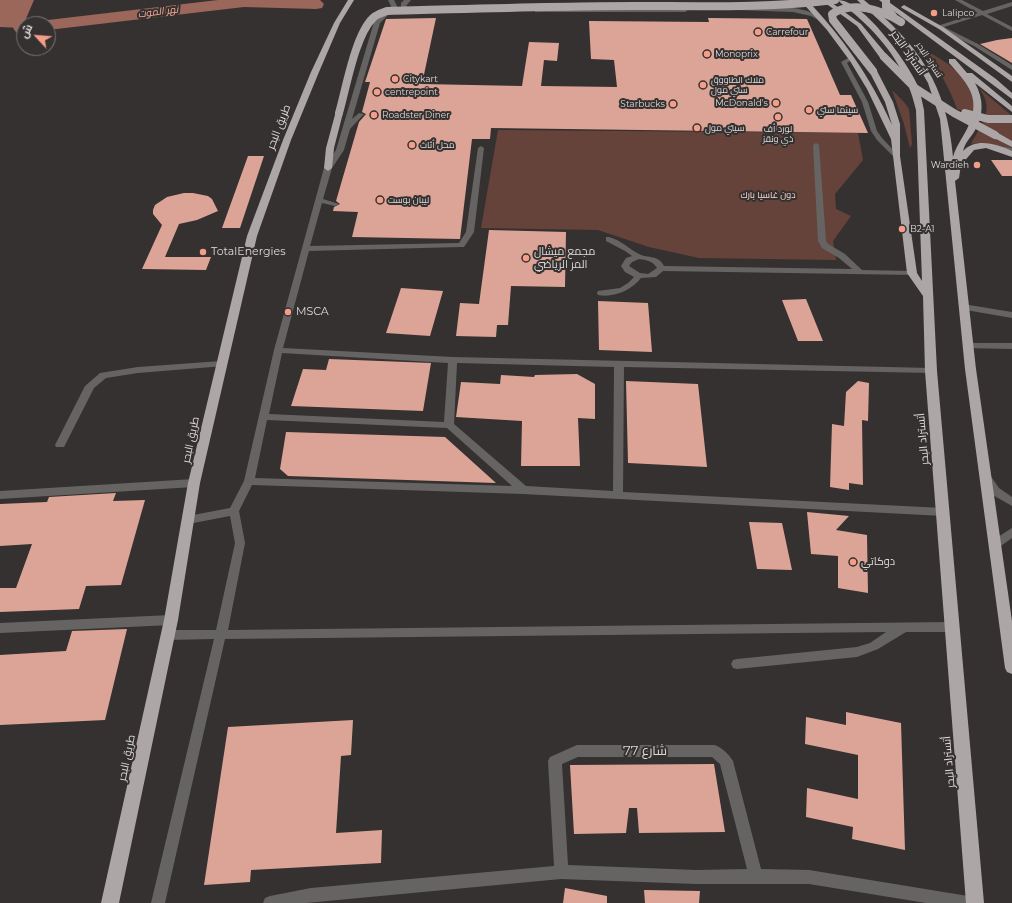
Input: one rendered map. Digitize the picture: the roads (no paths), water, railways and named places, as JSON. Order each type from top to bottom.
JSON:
[{"type":"highway","points":[[803,0],[822,20],[852,58],[866,82],[894,139]]},
{"type":"highway","points":[[824,0],[859,25],[889,62],[908,82],[940,104],[1012,144]]},
{"type":"highway","points":[[328,168],[330,148],[339,113],[354,61],[366,28],[370,20],[386,11],[634,6],[764,6],[795,5],[835,0]]},
{"type":"highway","name":"أتستراد البحر","points":[[841,0],[868,23],[886,43],[914,86],[920,110],[931,371],[975,903]]},
{"type":"highway","name":"تستراد البحر","points":[[860,0],[905,43],[923,66],[934,86],[943,113],[948,148],[952,207]]},
{"type":"highway","points":[[882,0],[993,81],[1012,97]]},
{"type":"highway","points":[[886,0],[886,7],[898,19],[1012,110]]},
{"type":"highway","points":[[893,0],[1012,88]]},
{"type":"highway","points":[[906,0],[905,5],[911,12],[940,27],[1012,80]]},
{"type":"highway","name":"طريق البحر","points":[[110,903],[171,620],[194,483],[252,236],[287,140],[337,23],[354,1]]},
{"type":"highway","points":[[898,19],[876,9],[853,6],[841,8],[832,14],[833,20],[873,70],[889,102],[896,124],[894,139],[912,273],[929,298]]},
{"type":"highway","points":[[952,61],[974,88],[980,102],[978,114],[971,131],[960,147],[956,167],[952,207],[984,475],[1012,668]]},
{"type":"highway","points":[[940,104],[978,117],[1012,119]]},
{"type":"highway","points":[[956,167],[972,147],[981,145],[994,147],[1012,154]]},
{"type":"street","points":[[158,903],[222,634],[240,543],[234,511],[249,481],[278,350],[328,168],[340,150],[377,22],[392,10],[394,6],[391,0]]},
{"type":"street","points":[[408,0],[403,6],[406,9],[415,12]]},
{"type":"street","points":[[958,0],[1012,28]]},
{"type":"street","points":[[940,27],[1012,4]]},
{"type":"street","points":[[386,14],[415,12],[777,9],[806,13],[822,20]]},
{"type":"street","points":[[777,9],[781,16]]},
{"type":"street","points":[[940,27],[976,45],[1012,68]]},
{"type":"street","points":[[852,58],[844,62],[865,102],[879,139],[896,156]]},
{"type":"street","points":[[347,129],[361,114]]},
{"type":"street","points":[[866,128],[874,128]]},
{"type":"street","points":[[816,144],[822,241],[825,246],[842,256],[860,272]]},
{"type":"street","points":[[994,147],[1012,150]]},
{"type":"street","points":[[306,249],[461,245],[470,232],[481,148]]},
{"type":"street","points":[[320,200],[335,204]]},
{"type":"street","points":[[609,239],[628,249],[638,257]]},
{"type":"street","points":[[661,268],[658,262],[649,258],[638,257],[628,260],[625,266],[629,272],[639,276],[652,276],[661,268],[912,273]]},
{"type":"street","points":[[601,293],[622,290],[632,285],[639,276]]},
{"type":"street","points":[[963,307],[1012,315]]},
{"type":"street","points":[[968,346],[1012,346]]},
{"type":"street","points":[[278,350],[453,360],[931,371]]},
{"type":"street","points":[[449,425],[453,360]]},
{"type":"street","points":[[60,445],[90,386],[103,375],[132,370],[221,364]]},
{"type":"street","points":[[618,495],[619,364]]},
{"type":"street","points":[[263,417],[449,425],[523,490]]},
{"type":"street","points":[[984,475],[996,491],[1012,502]]},
{"type":"street","points":[[249,481],[523,490],[943,512]]},
{"type":"street","points":[[0,495],[194,483]]},
{"type":"street","points":[[188,520],[234,511]]},
{"type":"street","points":[[994,545],[1012,532]]},
{"type":"street","points":[[0,628],[171,620]]},
{"type":"street","points":[[167,635],[952,627]]},
{"type":"street","points":[[737,664],[857,652],[874,646],[903,628]]},
{"type":"street","name":"شارع 77","points":[[561,872],[555,761],[578,751],[715,751],[726,762],[756,876]]},
{"type":"street","points":[[270,903],[311,895],[561,872],[808,878],[856,884],[968,903]]},
{"type":"waterway","name":"نهر الموت","points":[[56,24],[244,2],[316,4]]},
{"type":"place","name":"Lalipco","points":[[934,13]]},
{"type":"place","name":"Carrefour","points":[[758,32]]},
{"type":"place","name":"Monoprix","points":[[707,54]]},
{"type":"place","name":"Citykart","points":[[395,79]]},
{"type":"place","name":"ملاك الطاووق ستي مول","points":[[703,85]]},
{"type":"place","name":"centrepoint","points":[[377,92]]},
{"type":"place","name":"McDonald's","points":[[776,103]]},
{"type":"place","name":"Starbucks","points":[[673,104]]},
{"type":"place","name":"سينما ستي","points":[[809,110]]},
{"type":"place","name":"Roadster Diner","points":[[374,115]]},
{"type":"place","name":"لورد أف ذي ونقز","points":[[778,117]]},
{"type":"place","name":"سيتي مول","points":[[697,128]]},
{"type":"place","name":"محل أثاث","points":[[412,145]]},
{"type":"place","name":"Wardieh","points":[[977,165]]},
{"type":"place","name":"ليبان بوست","points":[[380,200]]},
{"type":"place","name":"B2-A1","points":[[902,229]]},
{"type":"place","name":"TotalEnergies","points":[[203,252]]},
{"type":"place","name":"مجمع ميشال المر الرياضي","points":[[526,258]]},
{"type":"place","name":"MSCA","points":[[288,312]]},
{"type":"place","name":"دوكاتي","points":[[853,562]]},
{"type":"park label","name":"دون غاسيا بارك","points":[[768,195]]}]
